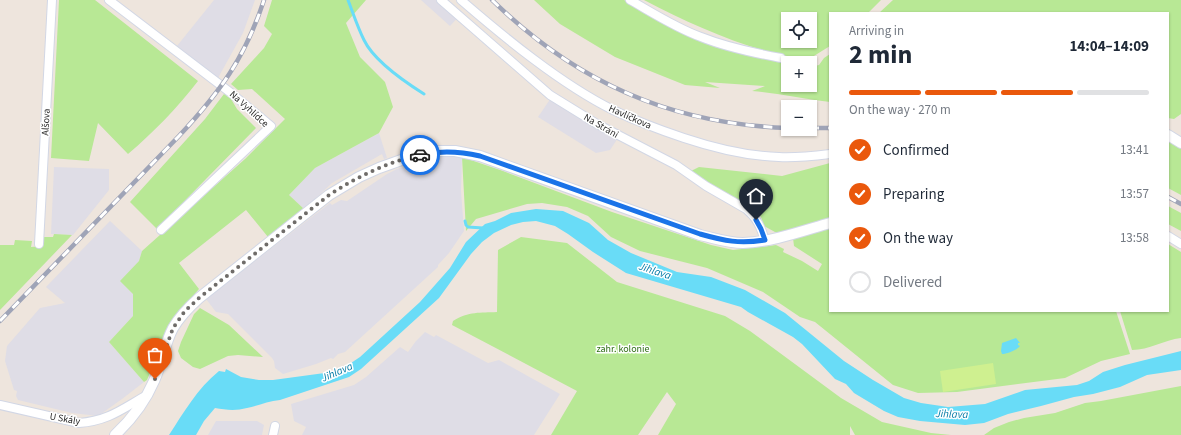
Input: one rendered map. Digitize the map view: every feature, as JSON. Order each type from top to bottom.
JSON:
[{"type":"street","name":"Alšova","points":[[39,244],[52,0]]},
{"type":"street","name":"Na Vyhlídce","points":[[109,0],[232,93],[271,126],[161,230]]},
{"type":"street","name":"Na Stráni","points":[[441,0],[550,95],[596,124],[676,165],[706,186],[746,209],[752,214],[759,224],[765,240]]},
{"type":"street","name":"Havlíčkova","points":[[461,0],[532,58],[566,82],[613,110],[653,127],[704,145],[778,158],[829,154]]},
{"type":"street","points":[[630,0],[652,13],[701,37],[746,51],[781,58]]},
{"type":"street","points":[[1169,136],[1181,143]]},
{"type":"street","points":[[115,435],[135,414],[148,395],[173,328],[185,311],[199,298],[329,195],[359,177],[407,158],[434,152],[448,151],[480,156],[700,234],[729,242],[742,243],[765,240],[829,223]]},
{"type":"street","points":[[1169,237],[1181,244]]},
{"type":"street","name":"U Skály","points":[[0,405],[79,423],[92,422],[109,417],[148,395]]},
{"type":"street","points":[[273,435],[275,426]]},
{"type":"shaded area","points":[[214,0],[255,0],[243,33],[218,78],[177,46]]},
{"type":"shaded area","points":[[421,0],[446,0],[461,14],[450,26]]},
{"type":"shaded area","points":[[551,98],[618,138],[610,150],[596,153],[538,117]]},
{"type":"shaded area","points":[[379,133],[387,158],[384,159],[382,154],[332,183],[304,209],[289,195],[315,168]]},
{"type":"shaded area","points":[[439,153],[462,157],[461,191],[464,231],[438,267],[345,352],[338,354],[333,359],[331,358],[283,374],[275,368],[272,358],[228,314],[216,312],[206,299],[330,203],[332,205],[341,200],[347,201],[387,174],[397,169],[431,160]]},
{"type":"shaded area","points":[[54,167],[109,169],[109,190],[73,235],[51,234]]},
{"type":"shaded area","points":[[110,221],[142,251],[139,261],[121,281],[133,294],[133,316],[109,342],[144,382],[98,416],[72,413],[18,400],[16,396],[17,391],[14,390],[5,361],[7,346],[40,308],[65,303],[46,287]]},
{"type":"shaded area","points":[[425,332],[434,337],[436,335],[488,363],[499,360],[560,394],[534,435],[302,435],[306,427],[294,421],[291,404],[354,385],[366,377],[400,347],[408,352]]},
{"type":"shaded area","points":[[216,421],[257,421],[264,425],[262,435],[208,435]]},
{"type":"green space","points":[[59,0],[95,0],[198,81],[165,119],[128,154],[98,123],[89,161],[51,158]]},
{"type":"green space","points":[[272,0],[366,0],[346,23],[360,57],[385,82],[393,107],[379,133],[315,168],[289,195],[304,209],[268,237],[246,210],[179,263],[199,289],[177,314],[169,328],[147,380],[144,382],[109,342],[133,316],[133,294],[120,281],[139,261],[142,251],[245,159],[285,119],[252,89],[238,90],[231,84],[264,48],[272,34],[264,26]]},
{"type":"green space","points":[[534,0],[624,0],[710,45],[711,43],[715,45],[715,47],[781,62],[781,92],[817,92],[817,65],[829,55],[829,102],[752,91],[765,86],[705,82],[720,88],[685,85],[615,57],[560,24]]},
{"type":"green space","points":[[644,0],[881,0],[869,12],[829,12],[829,47],[814,56],[790,56],[774,53],[737,42],[705,29]]},
{"type":"green space","points":[[893,0],[1181,0],[1181,114],[1174,119],[1169,118],[1169,12],[880,12]]},
{"type":"green space","points":[[224,94],[231,99],[237,109],[256,128],[157,229],[130,202],[205,119]]},
{"type":"green space","points":[[1169,142],[1181,148],[1181,195],[1169,189]]},
{"type":"green space","points":[[462,157],[612,212],[711,245],[733,250],[776,245],[784,249],[783,252],[818,271],[822,264],[794,246],[793,238],[829,228],[829,312],[1116,312],[1130,354],[1101,361],[1065,378],[957,392],[918,393],[893,385],[815,322],[800,317],[763,292],[707,268],[640,251],[611,237],[588,216],[567,207],[542,203],[527,204],[476,219],[466,231]]},
{"type":"green space","points":[[829,163],[829,218],[782,232],[775,232],[764,226],[761,217],[755,212],[711,186],[691,171],[699,167],[782,176]]},
{"type":"green space","points":[[1169,207],[1181,213],[1181,231],[1169,225]]},
{"type":"green space","points":[[54,234],[72,235],[0,310],[0,245],[14,245],[15,240],[32,241],[31,247],[43,246],[44,237],[53,237]]},
{"type":"green space","name":"zahr. kolonie","points":[[521,237],[567,243],[617,282],[725,316],[750,331],[841,398],[882,422],[931,433],[951,435],[855,435],[850,426],[850,435],[658,435],[676,404],[667,392],[638,435],[551,435],[577,391],[452,325],[453,321],[464,316],[475,313],[497,312],[498,250]]},
{"type":"green space","points":[[1169,245],[1181,252],[1181,338],[1138,350],[1132,350],[1120,312],[1169,312]]},
{"type":"green space","points":[[200,308],[229,325],[263,357],[238,355],[228,356],[200,369],[193,367],[181,358],[178,351],[181,342],[194,314]]},
{"type":"green space","points":[[993,363],[996,384],[943,392],[940,371]]},
{"type":"green space","points":[[1181,386],[1181,435],[984,435],[994,428],[1024,418],[1055,413],[1085,403]]},
{"type":"water","name":"Jihlava","points":[[536,209],[563,211],[589,223],[608,240],[631,253],[677,272],[711,277],[745,290],[785,313],[844,361],[873,380],[904,398],[921,403],[948,407],[985,404],[1025,390],[1077,385],[1089,381],[1103,372],[1181,351],[1181,370],[1147,375],[1120,387],[1008,414],[984,423],[965,425],[920,421],[898,417],[884,411],[854,393],[846,384],[835,379],[802,344],[793,337],[741,307],[626,273],[555,226],[536,221],[511,225],[494,233],[482,242],[471,254],[439,298],[361,369],[349,377],[280,400],[243,409],[227,410],[215,408],[204,421],[196,435],[169,435],[197,393],[219,371],[225,372],[226,369],[241,377],[259,380],[273,380],[332,372],[348,365],[360,357],[420,302],[450,268],[466,242],[485,224],[511,213]]},
{"type":"water","points":[[1016,338],[1020,343],[1018,343],[1018,345],[1020,346],[1012,352],[1002,354],[1002,343]]},
{"type":"waterway","points":[[348,0],[364,40],[375,56],[399,77],[424,94]]},
{"type":"waterway","points":[[465,221],[468,227],[483,228]]},
{"type":"railway","points":[[0,321],[194,120],[219,89],[240,57],[257,21],[264,0]]},
{"type":"railway","points":[[492,0],[524,29],[557,54],[591,75],[627,93],[665,107],[704,118],[745,125],[781,128]]},
{"type":"railway","points":[[817,128],[829,128]]},
{"type":"railway","points":[[1169,198],[1181,204]]},
{"type":"way so far","points":[[155,379],[173,328],[185,311],[199,298],[329,195],[344,185],[379,168],[420,155]]},
{"type":"route","points":[[420,155],[434,152],[455,151],[480,156],[700,234],[729,242],[742,243],[765,240],[756,220]]}]
